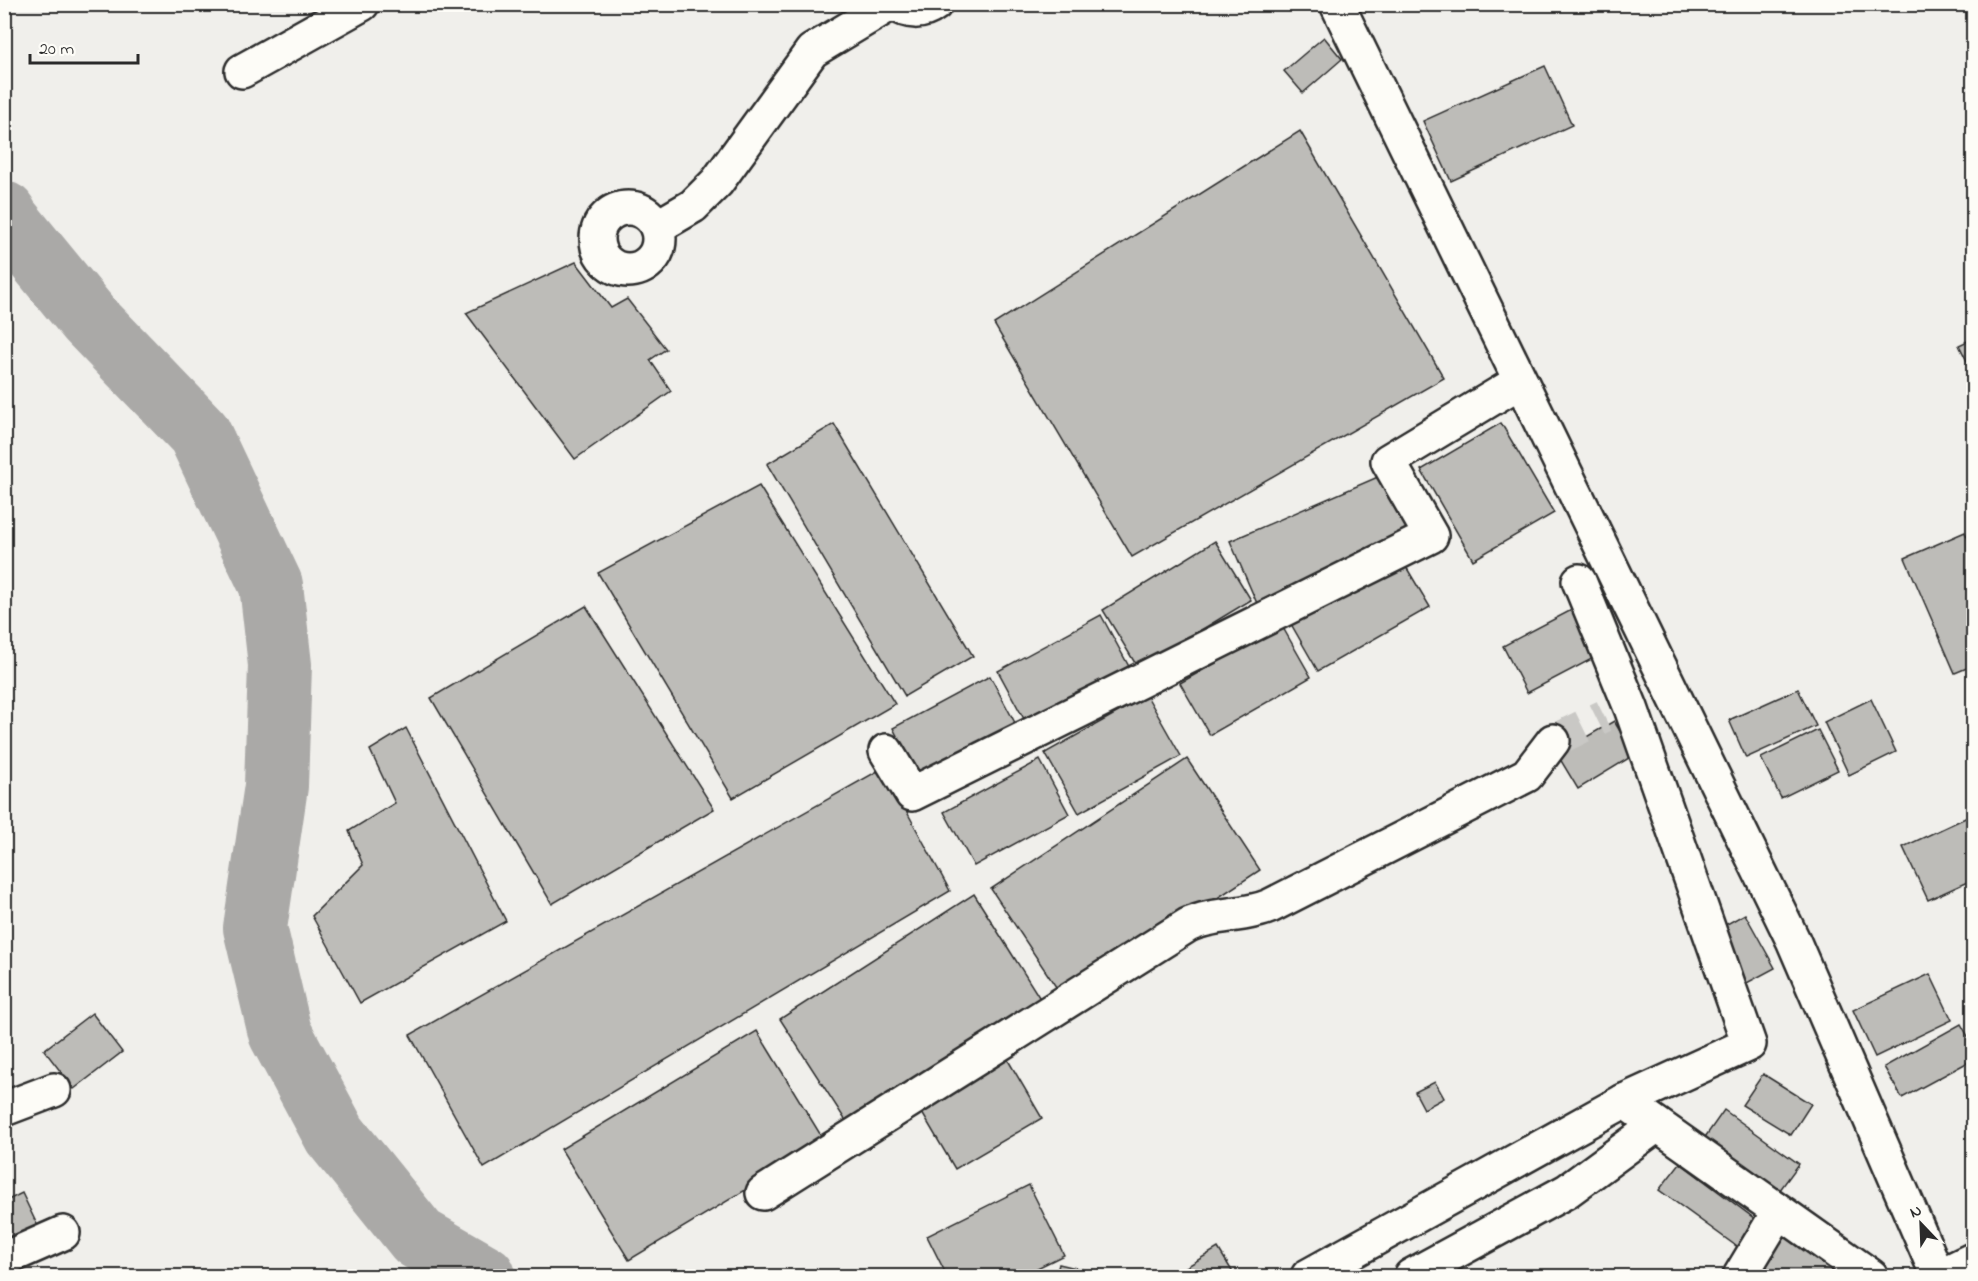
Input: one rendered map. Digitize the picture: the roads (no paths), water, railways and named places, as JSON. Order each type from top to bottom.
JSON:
[{"type":"street","points":[[242,71],[362,4]]},
{"type":"street","points":[[657,227],[693,206],[717,182],[812,51],[890,4]]},
{"type":"street","points":[[895,4],[912,12],[923,11],[935,4]]},
{"type":"street","points":[[1337,4],[1792,940],[1939,1276],[1974,1259]]},
{"type":"street","points":[[886,752],[912,794],[1431,536],[1388,461],[1519,382]]},
{"type":"street","points":[[1308,1276],[1624,1101],[1749,1044],[1618,712],[1579,581]]},
{"type":"street","points":[[764,1193],[1188,925],[1203,918],[1259,910],[1270,906],[1527,775],[1553,741]]},
{"type":"street","points":[[4,1108],[54,1090]]},
{"type":"street","points":[[1624,1101],[1778,1213],[1871,1276]]},
{"type":"street","points":[[1412,1276],[1567,1191],[1658,1125]]},
{"type":"street","points":[[1740,1276],[1778,1213]]},
{"type":"street","points":[[4,1259],[63,1233]]},
{"type":"waterway","points":[[4,213],[89,319],[199,433],[271,585],[280,665],[276,786],[255,928],[280,1033],[335,1135],[418,1238],[484,1276]]},
{"type":"tunnel","points":[[1553,741],[1604,716]]}]
